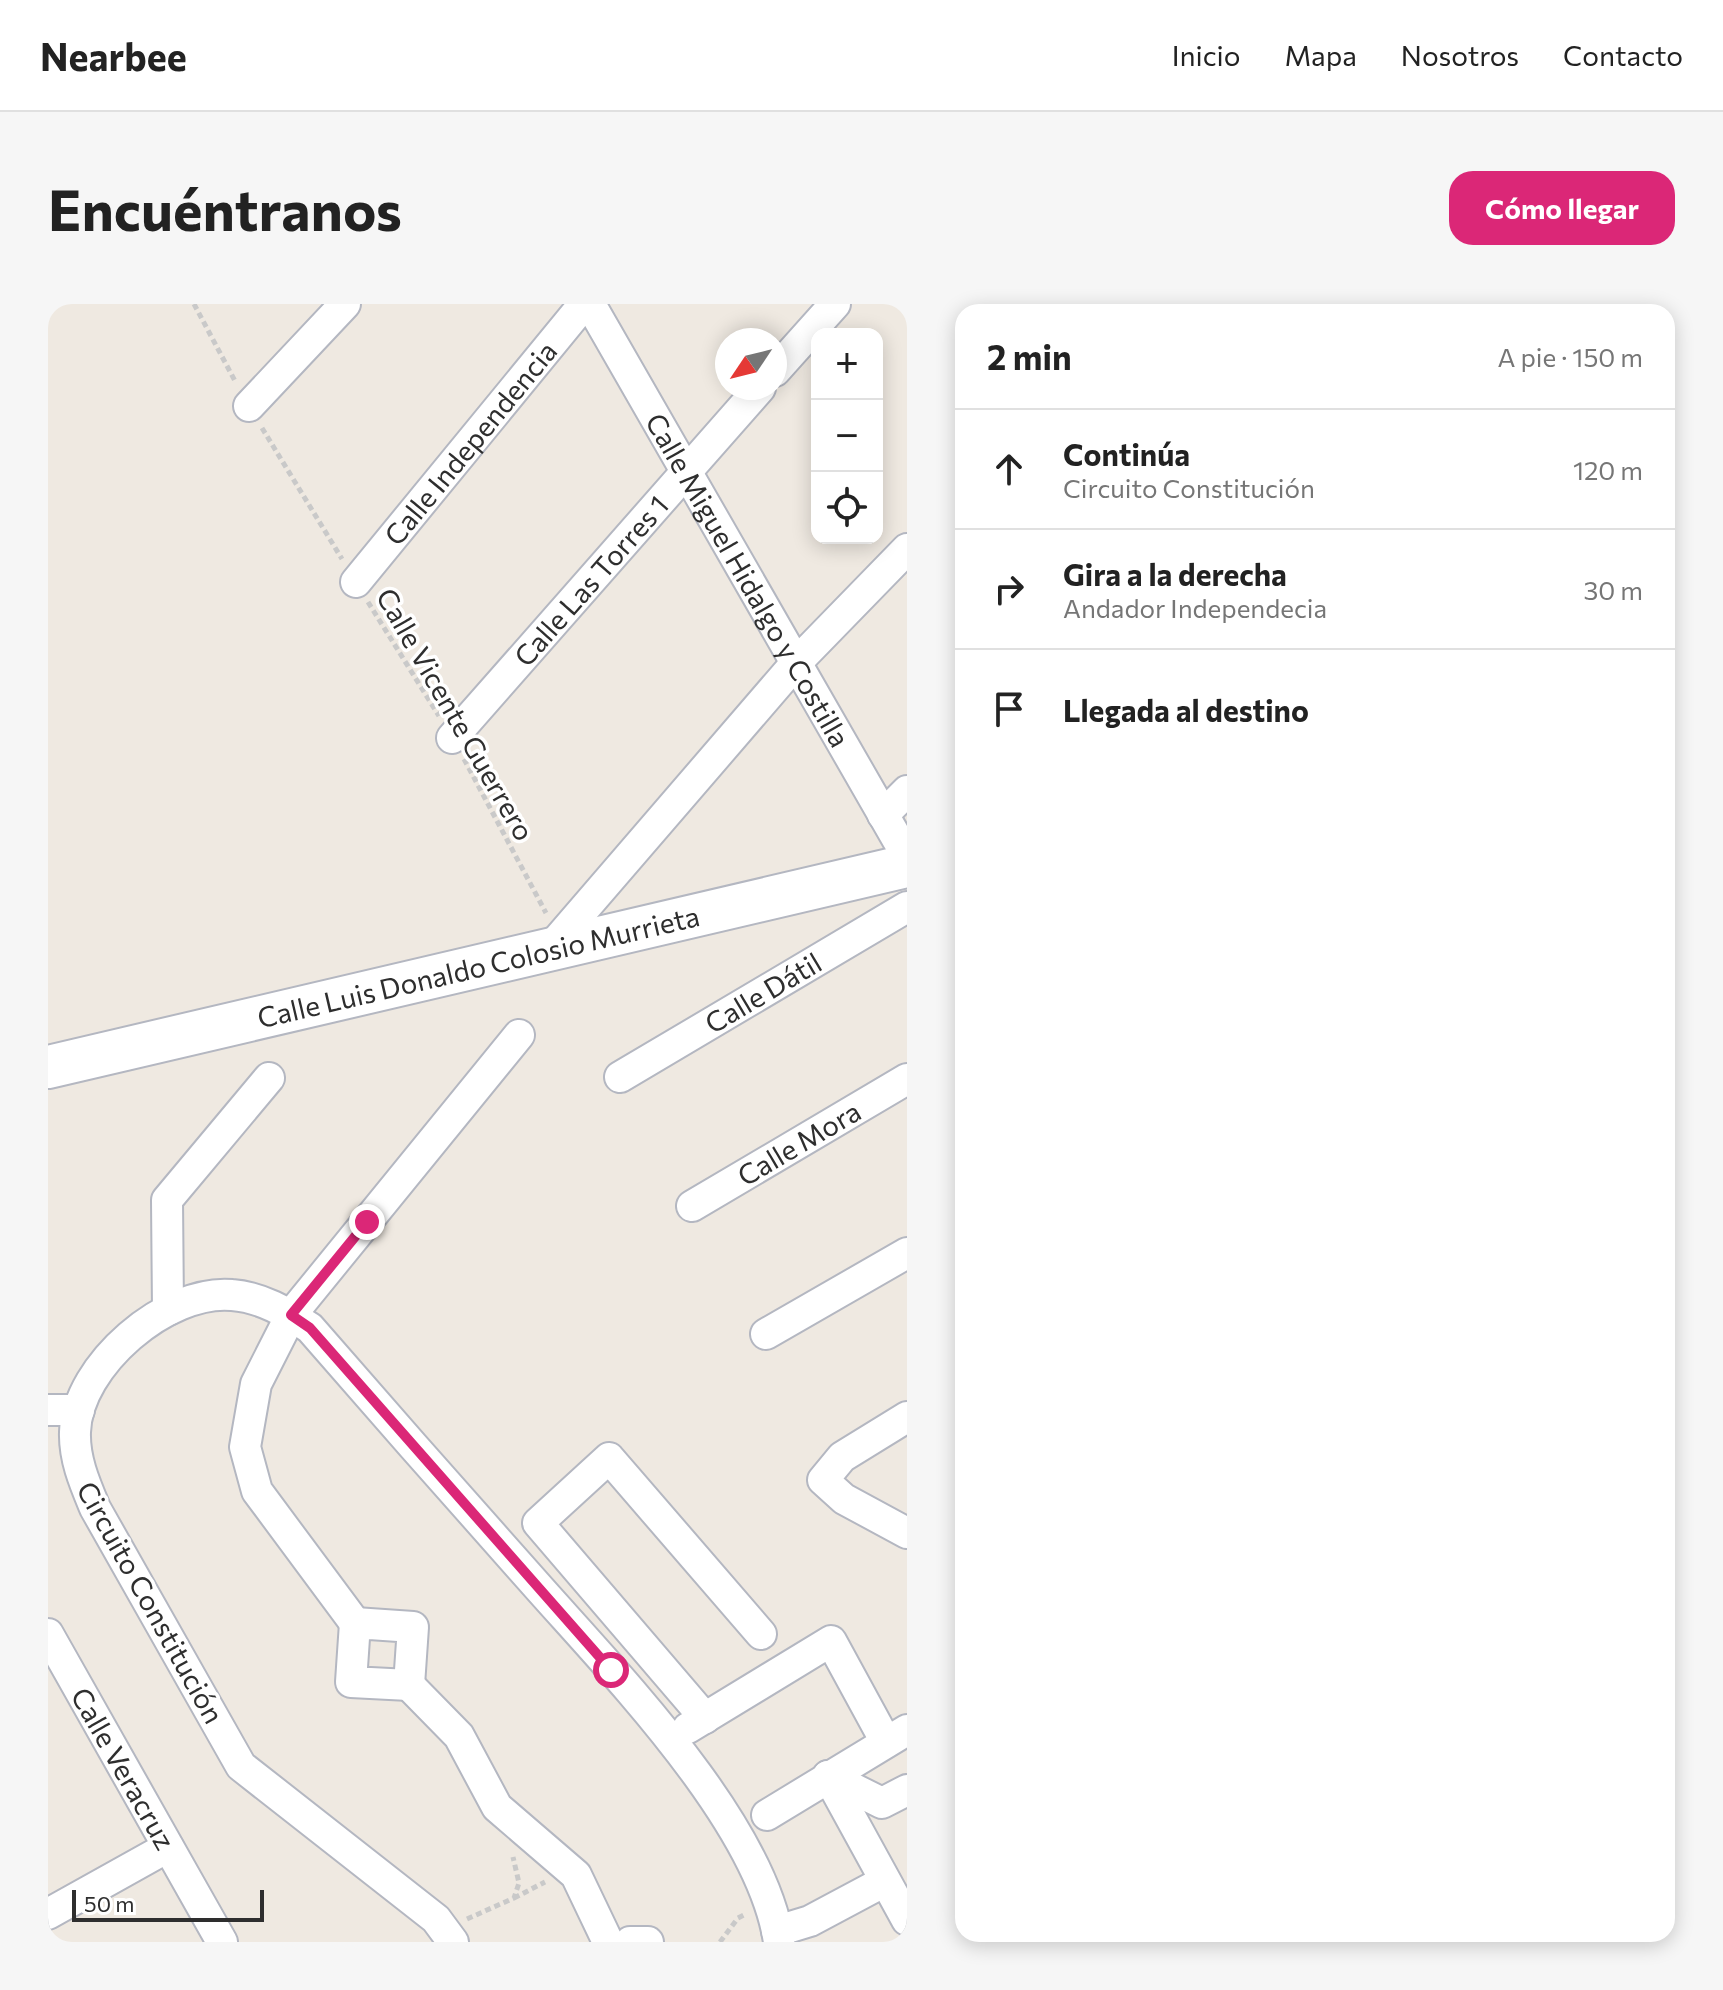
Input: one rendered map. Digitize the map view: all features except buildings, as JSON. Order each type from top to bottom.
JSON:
[{"type":"street","points":[[249,406],[345,304]]},
{"type":"street","name":"Calle Miguel Hidalgo y Costilla","points":[[587,304],[688,468],[907,856]]},
{"type":"street","name":"Calle Independencia","points":[[356,582],[587,304]]},
{"type":"street","points":[[787,358],[835,304]]},
{"type":"street","name":"Calle Las Torres 1","points":[[452,738],[749,400]]},
{"type":"street","points":[[553,945],[796,663],[907,549]]},
{"type":"street","points":[[883,815],[907,791]]},
{"type":"street","name":"Calle Luis Donaldo Colosio Murrieta","points":[[48,1067],[553,945],[907,866]]},
{"type":"street","name":"Calle Dátil","points":[[620,1077],[907,907]]},
{"type":"street","points":[[519,1035],[291,1315],[256,1384],[245,1447],[257,1491],[355,1623],[351,1682],[409,1685],[459,1736],[497,1807],[576,1875],[608,1942]]},
{"type":"street","points":[[168,1310],[167,1200],[269,1078]]},
{"type":"street","name":"Calle Mora","points":[[692,1206],[907,1079]]},
{"type":"street","points":[[766,1334],[907,1253]]},
{"type":"street","name":"Circuito Constitución","points":[[450,1938],[436,1919],[241,1766],[95,1508],[79,1468],[74,1432],[79,1410],[105,1361],[124,1341],[168,1310],[211,1296],[230,1295],[261,1301],[310,1328],[671,1739],[742,1844],[775,1918],[778,1936]]},
{"type":"street","points":[[48,1410],[79,1410]]},
{"type":"street","points":[[903,1428],[842,1457],[823,1480],[844,1499],[906,1534]]},
{"type":"street","points":[[705,1718],[538,1523],[609,1458],[764,1629],[792,1665]]},
{"type":"street","points":[[355,1623],[413,1627],[409,1685]]},
{"type":"street","name":"Calle Veracruz","points":[[48,1634],[60,1684],[168,1847],[222,1942]]},
{"type":"street","points":[[671,1739],[831,1641],[896,1736],[767,1815]]},
{"type":"street","points":[[828,1776],[882,1803],[907,1790]]},
{"type":"street","points":[[828,1776],[907,1920]]},
{"type":"street","points":[[48,1914],[168,1847]]},
{"type":"street","points":[[778,1936],[812,1932],[885,1881]]},
{"type":"street","points":[[630,1942],[648,1942]]},
{"type":"path","name":"Calle Vicente Guerrero","points":[[194,304],[249,406],[452,738],[553,945]]},
{"type":"path","points":[[450,1938],[463,1921],[514,1898],[519,1883],[497,1807]]},
{"type":"route","points":[[367,1222],[291,1315],[310,1328],[611,1670]]}]
